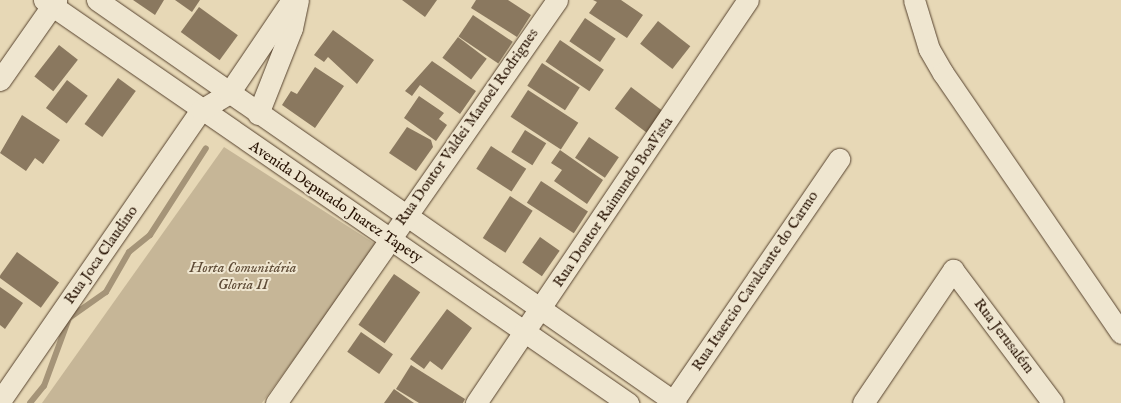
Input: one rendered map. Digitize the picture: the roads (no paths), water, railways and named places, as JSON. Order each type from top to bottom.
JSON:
[{"type":"street","name":"Avenida Deputado Juarez Tapety","points":[[97,0],[403,217],[674,402]]},
{"type":"street","points":[[201,110],[229,93],[292,0]]},
{"type":"street","points":[[258,114],[292,28],[298,0]]},
{"type":"street","name":"Rua Doutor Valdei Manoel Rodrigues","points":[[276,403],[403,217],[557,0]]},
{"type":"street","name":"Rua Doutor Raimundo BoaVista","points":[[476,403],[541,311],[748,0]]},
{"type":"street","points":[[914,0],[929,49],[943,73],[1121,333]]},
{"type":"street","name":"Avenida Deputado Juarez Tapety","points":[[51,2],[201,110],[628,403]]},
{"type":"street","points":[[0,80],[51,2]]},
{"type":"street","name":"Rua Joca Claudino","points":[[0,401],[201,110]]},
{"type":"street","name":"Rua Itaercio Cavalcante do Carmo","points":[[674,402],[838,159]]},
{"type":"street","name":"Rua Jerusalém","points":[[863,403],[953,270],[1052,403]]},
{"type":"waterway","points":[[30,403],[44,386],[69,318],[106,292],[129,252],[150,235],[206,148]]},
{"type":"park label","name":"Horta Comunitária Gloria II","points":[[243,276]]}]
